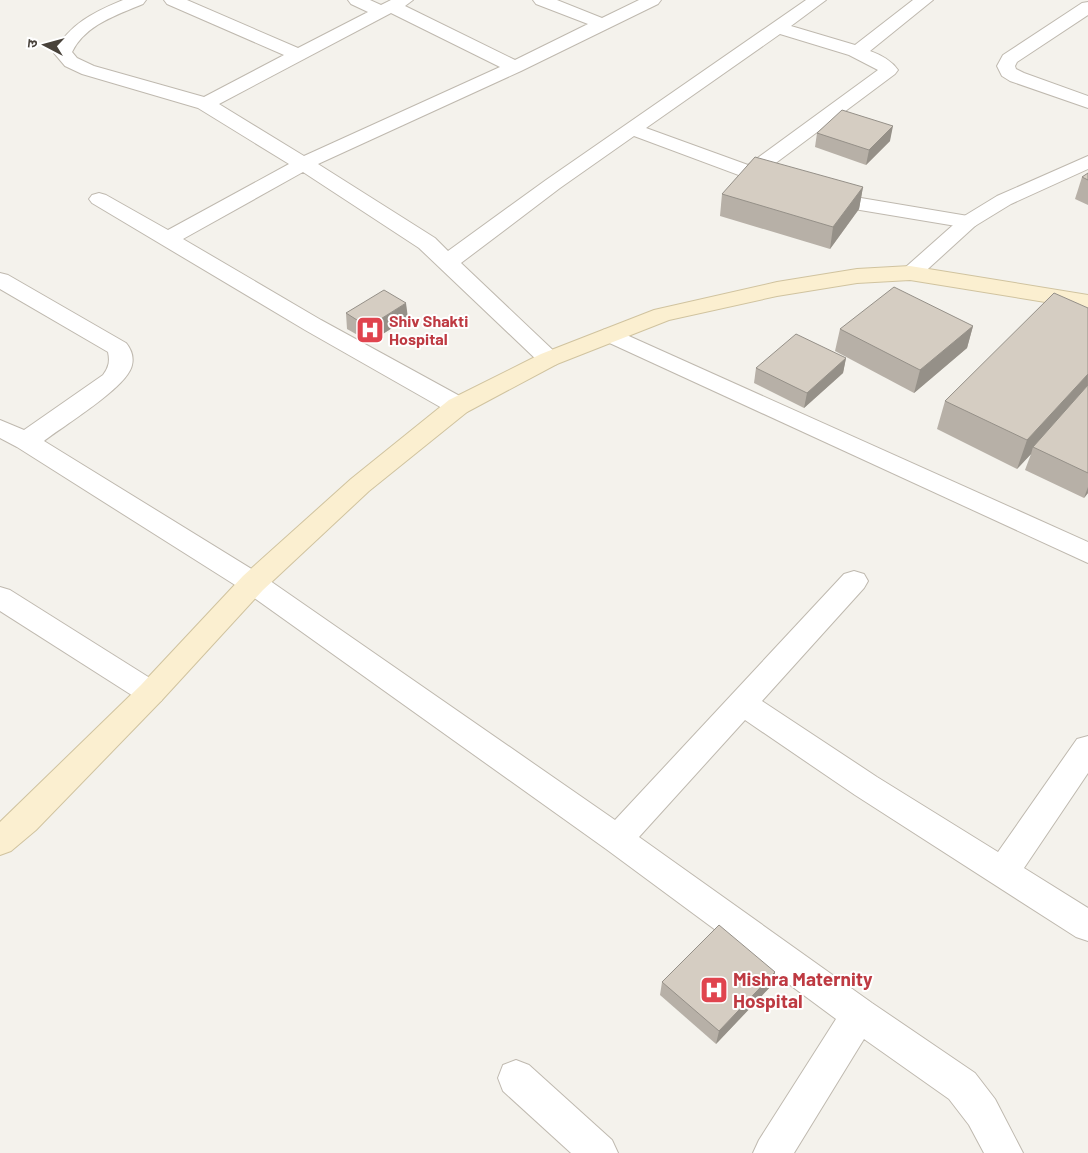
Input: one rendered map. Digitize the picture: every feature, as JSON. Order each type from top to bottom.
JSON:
[{"type":"main road","points":[[0,841],[25,820],[151,693],[253,583],[360,485],[458,406],[549,359],[662,315],[777,289],[857,276],[910,273],[1088,302]]},
{"type":"street","points":[[137,0],[102,8],[78,30],[67,43],[63,53],[71,62],[88,70],[205,104],[427,242],[549,359]]},
{"type":"street","points":[[173,0],[299,55]]},
{"type":"street","points":[[356,0],[392,6],[515,67]]},
{"type":"street","points":[[542,0],[603,24]]},
{"type":"street","points":[[168,239],[303,164],[515,67],[652,0]]},
{"type":"street","points":[[448,262],[632,129],[818,0]]},
{"type":"street","points":[[858,52],[924,0]]},
{"type":"street","points":[[205,104],[392,6]]},
{"type":"street","points":[[1088,7],[1009,59],[1006,66],[1008,72],[1017,77],[1088,102]]},
{"type":"street","points":[[750,173],[889,70],[885,64],[858,52],[778,28]]},
{"type":"street","points":[[632,129],[801,190],[848,202],[968,222]]},
{"type":"street","points":[[910,273],[968,222],[1004,200],[1088,162]]},
{"type":"street","points":[[99,199],[458,406]]},
{"type":"street","points":[[0,280],[118,348],[122,358],[121,369],[111,380],[26,442]]},
{"type":"street","points":[[611,335],[1088,553]]},
{"type":"street","points":[[0,428],[26,442],[253,583],[617,839],[859,1015],[962,1086],[982,1112],[1004,1153]]},
{"type":"street","points":[[617,839],[854,581]]},
{"type":"street","points":[[0,597],[151,693]]},
{"type":"street","points":[[742,703],[866,786],[1088,926]]},
{"type":"street","points":[[1003,872],[1088,748]]},
{"type":"street","points":[[772,1153],[859,1015]]},
{"type":"street","points":[[516,1078],[599,1153]]},
{"type":"building","points":[[842,110],[893,126],[869,150],[817,133]]},
{"type":"building","points":[[755,157],[863,187],[833,227],[722,194]]},
{"type":"building","points":[[1088,173],[1088,180],[1082,177]]},
{"type":"building","points":[[894,287],[973,326],[920,370],[840,329]]},
{"type":"building","points":[[384,290],[406,303],[368,327],[346,313]]},
{"type":"building","points":[[1054,293],[1088,308],[1088,374],[1027,440],[945,401]]},
{"type":"building","points":[[796,334],[846,358],[807,393],[756,368]]},
{"type":"building","points":[[1088,385],[1088,473],[1033,447]]},
{"type":"building","points":[[719,925],[775,972],[719,1031],[662,982]]},
{"type":"place","name":"Shiv Shakti Hospital","points":[[370,330]]},
{"type":"place","name":"Mishra Maternity Hospital","points":[[714,990]]}]
